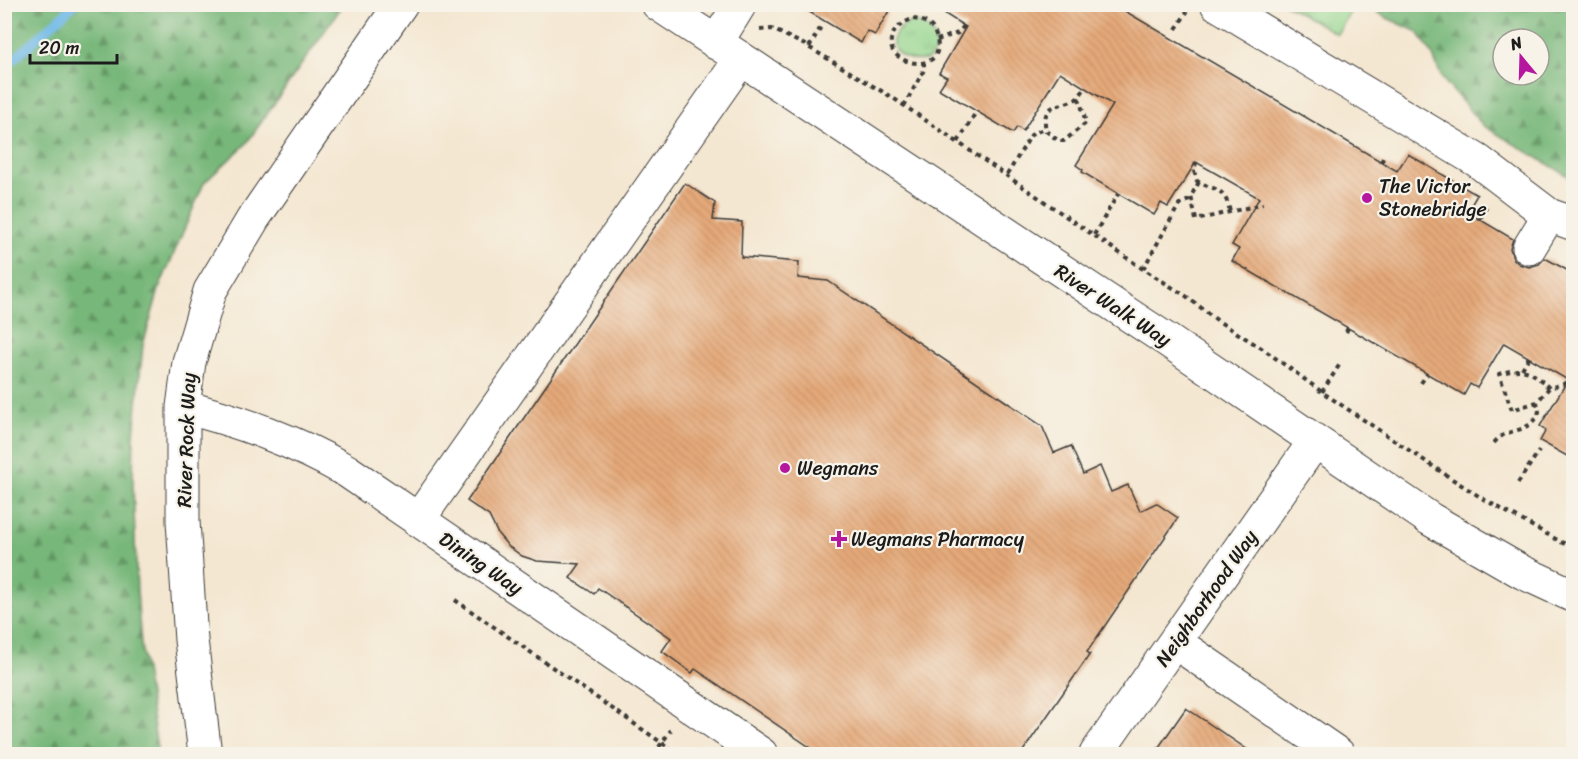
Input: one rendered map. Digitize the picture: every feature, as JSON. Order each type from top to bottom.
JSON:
[{"type":"street","name":"River Rock Way","points":[[205,754],[191,640],[183,521],[183,407],[189,362],[210,291],[253,219],[401,4]]},
{"type":"street","name":"River Walk Way","points":[[658,4],[1157,334],[1430,519],[1522,572],[1574,596]]},
{"type":"street","points":[[418,520],[728,51],[740,4]]},
{"type":"street","points":[[1216,4],[1478,161],[1561,219],[1529,248]]},
{"type":"street","name":"Dining Way","points":[[183,407],[218,416],[320,456],[347,471],[761,754]]},
{"type":"street","name":"Neighborhood Way","points":[[1096,754],[1315,441]]},
{"type":"street","points":[[1175,642],[1338,754]]},
{"type":"path","points":[[1176,29],[1192,4]]},
{"type":"path","points":[[917,19],[932,26],[937,40],[937,54],[933,59],[924,63],[906,61],[895,56],[891,44],[894,33],[904,22],[917,19]]},
{"type":"path","points":[[808,47],[822,25]]},
{"type":"path","points":[[937,40],[958,33],[964,26]]},
{"type":"path","points":[[761,30],[772,29],[808,47],[904,106],[1186,296],[1218,321],[1263,349],[1322,392],[1485,500],[1574,547]]},
{"type":"path","points":[[904,106],[923,72],[924,63]]},
{"type":"path","points":[[1078,98],[1086,123],[1065,141],[1059,141],[1049,135],[1045,128],[1045,118],[1050,109],[1055,105],[1078,98],[1085,88]]},
{"type":"path","points":[[958,142],[976,112]]},
{"type":"path","points":[[1007,175],[1031,135],[1045,128]]},
{"type":"path","points":[[1381,162],[1384,157]]},
{"type":"path","points":[[1196,162],[1194,171],[1198,182],[1191,200],[1196,220],[1263,204]]},
{"type":"path","points":[[1198,182],[1217,188],[1223,193],[1230,212]]},
{"type":"path","points":[[1094,235],[1118,194]]},
{"type":"path","points":[[1143,269],[1179,205],[1191,200]]},
{"type":"path","points":[[1522,369],[1529,357]]},
{"type":"path","points":[[1322,392],[1340,364]]},
{"type":"path","points":[[1549,388],[1532,372],[1522,369],[1499,374],[1512,410],[1537,402],[1549,388],[1564,384],[1568,380]]},
{"type":"path","points":[[1422,383],[1427,374]]},
{"type":"path","points":[[1494,443],[1506,433],[1531,425],[1539,412],[1537,402]]},
{"type":"path","points":[[1518,483],[1539,451]]},
{"type":"path","points":[[455,600],[660,745],[678,754]]},
{"type":"path","points":[[660,745],[674,725]]},
{"type":"green space","points":[[4,5],[343,5],[246,144],[204,183],[160,286],[143,345],[134,434],[133,482],[141,644],[158,754],[5,754]]},
{"type":"green space","points":[[1286,5],[1345,5],[1352,9],[1337,34]]},
{"type":"green space","points":[[1365,5],[1573,5],[1573,179],[1482,125],[1442,78],[1432,54],[1418,32]]},
{"type":"green space","points":[[911,22],[925,26],[934,36],[936,49],[927,60],[906,58],[894,48],[895,34]]},
{"type":"building","points":[[796,4],[893,4],[875,35],[867,31],[861,43]]},
{"type":"building","name":"The Victor Stonebridge","points":[[929,4],[1113,4],[1397,171],[1408,154],[1477,195],[1467,212],[1513,239],[1510,248],[1513,258],[1519,264],[1529,267],[1539,264],[1545,258],[1574,274],[1574,460],[1540,441],[1546,430],[1540,426],[1568,380],[1504,343],[1477,388],[1470,384],[1464,395],[1232,261],[1239,249],[1232,245],[1259,198],[1196,162],[1168,207],[1161,203],[1154,215],[1082,172],[1083,170],[1076,165],[1113,105],[1060,72],[1023,131],[1017,127],[1013,133],[939,89],[947,77],[939,73],[966,27]]},
{"type":"building","name":"Wegmans","points":[[685,183],[715,203],[713,220],[742,222],[741,257],[799,262],[798,278],[828,281],[1042,426],[1054,453],[1071,446],[1083,474],[1100,466],[1111,492],[1128,485],[1140,511],[1156,503],[1178,518],[1087,652],[1090,654],[1021,754],[820,754],[695,669],[692,673],[662,651],[671,638],[598,588],[594,594],[570,578],[580,564],[537,561],[522,556],[508,546],[498,534],[489,516],[467,501]]},
{"type":"building","points":[[1186,708],[1254,754],[1154,754]]},
{"type":"waterway","points":[[4,68],[75,4]]},
{"type":"place","name":"The Victor Stonebridge","points":[[1367,198]]},
{"type":"place","name":"Wegmans","points":[[785,468]]},
{"type":"place","name":"Wegmans Pharmacy","points":[[839,539]]}]
